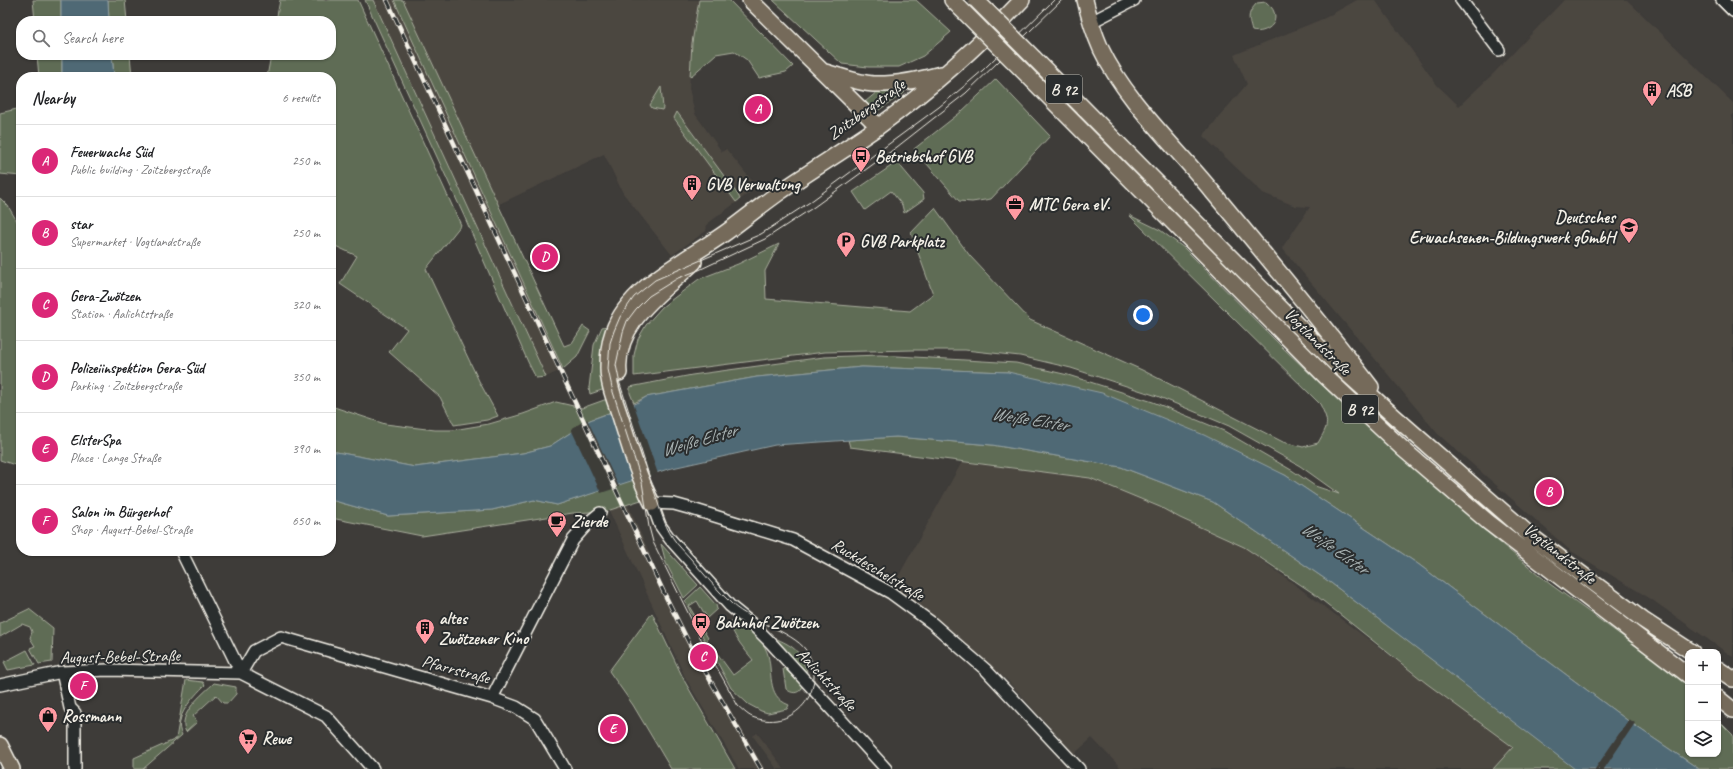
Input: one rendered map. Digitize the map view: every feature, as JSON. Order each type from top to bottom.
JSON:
[{"type":"main road","points":[[750,0],[824,71],[878,126]]},
{"type":"main road","name":"Vogtlandstraße","points":[[976,0],[1335,363],[1531,536],[1643,620],[1687,649]]},
{"type":"main road","name":"Zoitzbergstraße","points":[[617,391],[608,369],[610,344],[620,317],[634,298],[655,280],[721,236],[779,193],[878,126],[947,72],[977,46],[1022,0]]},
{"type":"main road","points":[[1085,0],[1091,22],[1102,49],[1115,73],[1137,104],[1210,188],[1330,334],[1395,417]]},
{"type":"main road","name":"Vogtlandstraße","points":[[957,5],[1325,376],[1403,449],[1488,522],[1685,673]]},
{"type":"main road","points":[[824,71],[851,80],[878,84],[916,80],[947,72]]},
{"type":"main road","name":"Zoitzbergstraße","points":[[617,391],[619,354],[624,339],[635,319],[653,298],[678,278],[721,236]]},
{"type":"main road","points":[[617,391],[652,503]]},
{"type":"main road","points":[[1721,671],[1733,679]]},
{"type":"main road","points":[[1721,700],[1733,710]]},
{"type":"main road","points":[[2,749],[12,769]]},
{"type":"street","points":[[1091,22],[1134,0]]},
{"type":"street","points":[[1461,0],[1499,50]]},
{"type":"street","points":[[1722,0],[1733,11]]},
{"type":"street","name":"Ruckdeschelstraße","points":[[652,503],[674,504],[793,540],[891,593],[932,623],[986,670],[1075,768]]},
{"type":"street","name":"Aalichtstraße","points":[[652,503],[660,525],[670,539],[730,606],[750,622],[771,643],[886,769]]},
{"type":"street","name":"Pfarrstraße","points":[[241,673],[254,652],[281,637],[492,698],[573,540],[589,522],[600,513]]},
{"type":"street","points":[[184,556],[216,619],[241,673],[288,695],[326,716],[373,769]]},
{"type":"street","name":"August-Bebel-Straße","points":[[0,685],[62,672],[108,670],[241,673]]},
{"type":"street","points":[[62,672],[70,708],[75,713],[75,769]]},
{"type":"street","points":[[492,698],[516,707],[535,719],[565,769]]},
{"type":"shaded area","points":[[373,0],[394,0],[563,369],[546,377]]},
{"type":"shaded area","points":[[403,0],[699,0],[692,43],[689,88],[695,114],[722,152],[726,149],[757,187],[707,224],[706,231],[672,255],[623,193],[604,154],[497,205]]},
{"type":"shaded area","points":[[1357,0],[1375,0],[1437,85],[1459,106],[1493,74],[1564,0],[1627,0],[1733,103],[1733,114],[1731,117],[1733,119],[1733,657],[1651,599],[1571,551],[1438,434],[1282,248],[1310,207],[1295,206],[1263,193],[1203,136],[1247,84],[1234,55],[1325,18]]},
{"type":"shaded area","points":[[962,462],[1090,478],[1160,507],[1180,518],[1244,547],[1513,747],[1493,769],[1122,769],[1092,738],[1074,754],[1008,681],[950,630],[893,586]]},
{"type":"shaded area","points":[[620,487],[650,554],[648,555],[678,618],[700,659],[765,769],[739,769],[686,679],[602,495]]},
{"type":"shaded area","points":[[757,733],[784,769],[777,769],[753,736]]},
{"type":"green space","points":[[33,0],[61,0],[61,16],[35,16]]},
{"type":"green space","points":[[108,0],[125,0],[127,16],[109,16]]},
{"type":"green space","points":[[280,0],[358,0],[461,225],[426,269],[479,381],[498,416],[487,420],[454,425],[440,397],[389,352],[407,329],[340,284],[357,256],[336,246],[336,72],[268,72],[270,60],[336,60],[336,16],[277,16]]},
{"type":"green space","points":[[365,0],[373,0],[546,377],[536,378],[528,362],[465,218]]},
{"type":"green space","points":[[394,0],[403,0],[564,346],[572,343],[583,326],[590,331],[577,357],[563,369]]},
{"type":"green space","points":[[699,0],[729,0],[793,66],[786,72],[759,78],[747,60],[734,51],[716,54],[690,77],[692,43]]},
{"type":"green space","points":[[773,0],[916,0],[951,32],[923,56],[899,67],[868,67],[842,64]]},
{"type":"green space","points":[[1266,2],[1273,11],[1275,17],[1274,21],[1269,28],[1265,30],[1256,32],[1252,31],[1249,19],[1251,10],[1257,3]]},
{"type":"green space","points":[[37,60],[62,60],[62,72],[39,72]]},
{"type":"green space","points":[[112,60],[130,60],[132,72],[114,72]]},
{"type":"green space","points":[[996,79],[1050,136],[991,199],[972,202],[959,201],[914,149],[961,112]]},
{"type":"green space","points":[[661,87],[662,110],[652,108],[650,105]]},
{"type":"green space","points":[[878,91],[905,92],[877,111],[873,110],[865,102]]},
{"type":"green space","points":[[16,109],[16,176],[0,174],[0,113]]},
{"type":"green space","points":[[677,112],[738,195],[740,199],[736,202],[674,118]]},
{"type":"green space","points":[[897,162],[923,193],[924,199],[904,213],[902,205],[891,191],[865,210],[853,192]]},
{"type":"green space","points":[[0,198],[8,206],[16,220],[16,465],[0,460]]},
{"type":"green space","points":[[935,208],[970,256],[1030,320],[1142,370],[1283,442],[1303,447],[1318,443],[1326,428],[1325,416],[1320,404],[1129,215],[1160,230],[1184,248],[1282,347],[1344,406],[1481,527],[1550,584],[1685,682],[1685,757],[1721,757],[1721,723],[1733,735],[1733,769],[1699,769],[1631,723],[1418,564],[1285,475],[1008,372],[862,367],[757,377],[646,397],[634,403],[630,393],[630,387],[692,375],[824,357],[880,355],[1016,363],[1068,375],[1153,402],[1224,431],[1293,471],[1315,486],[1339,494],[1300,466],[1229,426],[1157,396],[1071,368],[1020,356],[965,350],[825,352],[634,376],[634,355],[638,339],[646,325],[662,307],[699,279],[738,264],[779,244],[765,271],[766,299],[910,311],[933,294],[911,233]]},
{"type":"green space","points":[[607,326],[601,358],[605,389],[590,394],[589,388],[594,345],[602,327]]},
{"type":"green space","points":[[607,399],[611,412],[590,420],[550,446],[523,453],[415,467],[336,452],[336,408],[385,424],[435,430],[453,430],[489,424],[556,402],[582,408]]},
{"type":"green space","points":[[896,437],[992,445],[1121,467],[1213,502],[1331,583],[1576,769],[1493,769],[1513,747],[1426,683],[1313,593],[1244,547],[1180,518],[1160,507],[1090,478],[850,447],[848,440]]},
{"type":"green space","points":[[635,479],[641,500],[607,511],[573,513],[422,536],[336,519],[336,501],[388,516],[492,510],[534,500],[557,505]]},
{"type":"green space","points":[[661,544],[698,585],[684,598],[666,563]]},
{"type":"green space","points":[[700,587],[716,605],[717,609],[707,618],[697,601],[689,606],[708,638],[705,641],[685,601]]},
{"type":"green space","points":[[29,609],[53,628],[52,662],[39,664],[30,648],[35,646],[30,638],[32,632],[30,627],[22,624],[0,637],[0,623]]},
{"type":"green space","points":[[652,613],[685,682],[735,769],[671,769],[633,705],[609,671]]},
{"type":"green space","points":[[733,619],[740,622],[754,633],[765,647],[769,659],[773,689],[776,696],[781,701],[789,705],[787,709],[768,713],[761,711],[748,704],[731,688],[714,656],[717,653],[733,675],[753,660],[734,634],[731,623]]},
{"type":"green space","points":[[777,639],[793,648],[800,655],[807,672],[806,673],[775,641]]},
{"type":"green space","points":[[27,650],[35,665],[8,670],[4,662]]},
{"type":"green space","points":[[784,668],[802,686],[799,691],[793,692],[786,689]]},
{"type":"green space","points":[[186,680],[203,682],[205,685],[190,701],[182,715],[180,728],[182,735],[143,769],[134,769],[134,758],[176,739]]},
{"type":"green space","points":[[214,683],[236,687],[236,694],[228,703],[223,703],[216,695],[193,716],[197,722],[186,732],[184,725],[185,718],[192,704]]},
{"type":"water","points":[[61,0],[108,0],[109,16],[61,16]]},
{"type":"water","points":[[62,60],[112,60],[114,72],[62,72]]},
{"type":"water","name":"Weiße Elster","points":[[862,367],[1008,372],[1102,393],[1204,435],[1285,475],[1418,564],[1631,723],[1699,769],[1575,769],[1331,583],[1213,502],[1121,467],[992,445],[896,437],[775,445],[668,469],[557,505],[534,500],[492,510],[388,516],[336,501],[336,452],[415,467],[523,453],[550,446],[590,420],[637,403],[646,397],[757,377]]},
{"type":"pier","points":[[633,402],[658,474],[633,482],[611,410]]},
{"type":"pier","points":[[587,419],[619,487],[601,493],[571,429]]},
{"type":"pier","points":[[1629,719],[1635,723],[1604,769],[1595,769]]},
{"type":"tram line","points":[[1054,0],[983,70],[939,107],[810,202],[761,234],[655,280],[634,297],[620,317],[614,331],[610,343],[608,369],[613,392],[642,482],[649,527],[653,542],[701,639],[738,706],[755,718],[769,721],[782,719],[794,713],[803,705],[810,694],[814,682],[813,669],[809,655],[795,640],[751,617],[732,604],[679,546],[670,532],[664,520],[653,488],[620,384],[616,365],[623,332],[627,321],[649,296],[678,278],[699,270],[765,239],[814,207],[897,147],[966,93],[1062,0]]},
{"type":"tram line","points":[[1714,0],[1733,19]]},
{"type":"tram line","points":[[1730,0],[1733,3]]},
{"type":"railway","points":[[387,0],[665,595],[689,643],[761,769]]},
{"type":"place","name":"ASB","points":[[1652,107]]},
{"type":"place","name":"Feuerwache Süd","points":[[758,109]]},
{"type":"place","name":"Betriebshof GVB","points":[[861,173]]},
{"type":"place","name":"GVB Verwaltung","points":[[692,201]]},
{"type":"place","name":"MTC Gera eV.","points":[[1015,221]]},
{"type":"place","name":"Deutsches Erwachsenen-Bildungswerk gGmbH","points":[[1629,244]]},
{"type":"place","name":"Polizeiinspektion Gera-Süd","points":[[545,257]]},
{"type":"place","name":"GVB Parkplatz","points":[[846,258]]},
{"type":"place","name":"star","points":[[1549,492]]},
{"type":"place","name":"Zierde","points":[[557,538]]},
{"type":"place","name":"Bahnhof Zwötzen","points":[[701,639]]},
{"type":"place","name":"altes Zwötzener Kino","points":[[425,645]]},
{"type":"place","name":"Gera-Zwötzen","points":[[703,657]]},
{"type":"place","name":"Salon im Bürgerhof","points":[[83,686]]},
{"type":"place","name":"ElsterSpa","points":[[613,729]]},
{"type":"place","name":"Rossmann","points":[[48,733]]},
{"type":"place","name":"Rewe","points":[[248,755]]}]
